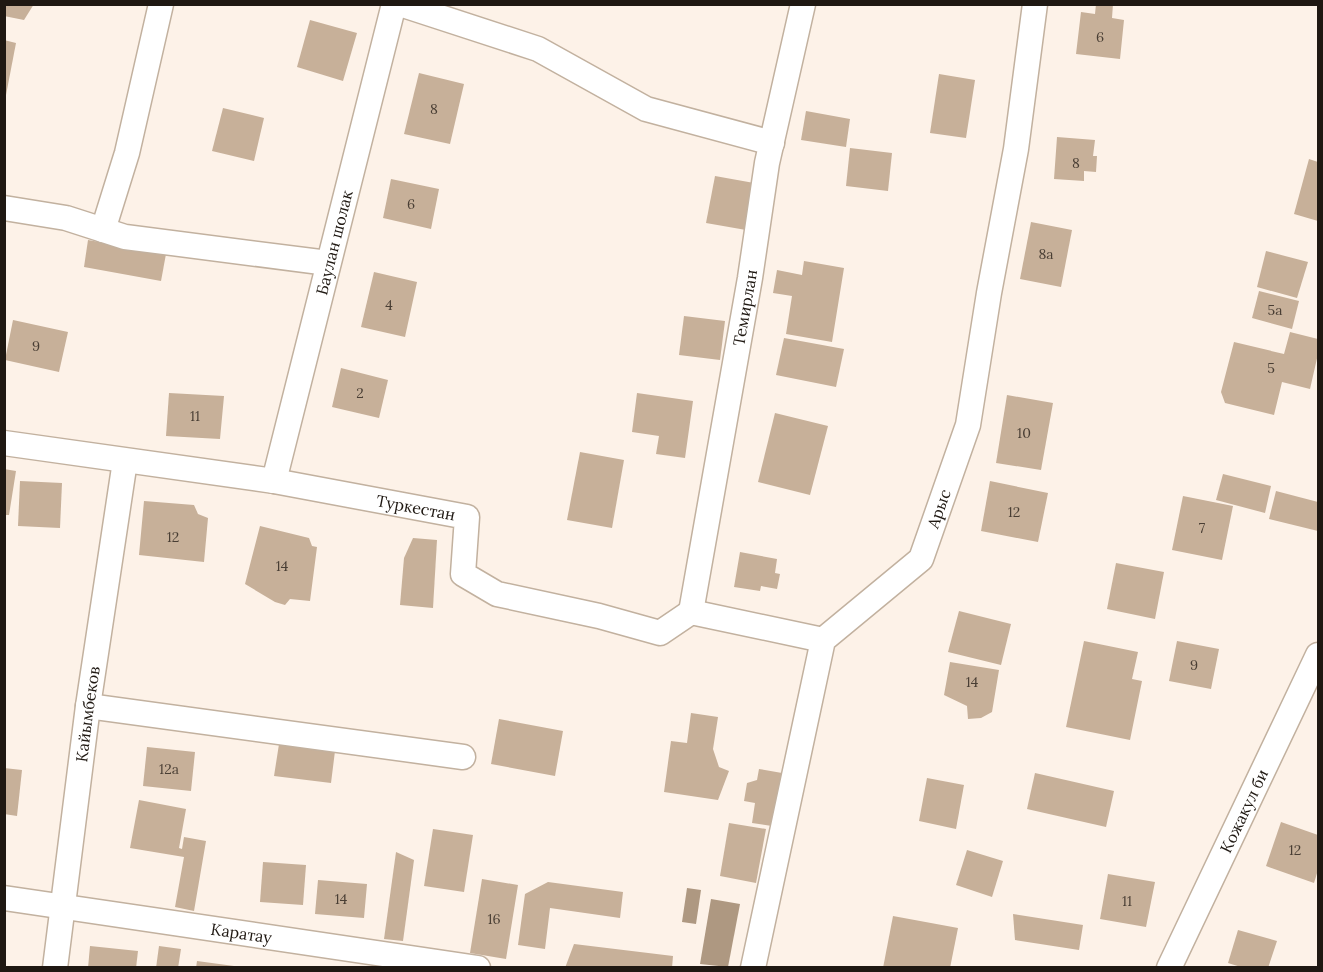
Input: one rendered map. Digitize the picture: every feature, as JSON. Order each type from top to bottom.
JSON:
[{"type":"street","points":[[104,230],[127,153],[160,4]]},
{"type":"street","name":"Баулан шолак","points":[[274,481],[394,4]]},
{"type":"street","points":[[400,4],[538,49],[646,109],[772,143]]},
{"type":"street","name":"Темирлан","points":[[691,612],[748,289],[767,163],[803,4]]},
{"type":"street","name":"Арыс","points":[[823,640],[921,559],[968,425],[989,293],[1017,149],[1035,4]]},
{"type":"street","points":[[4,208],[66,218],[125,237],[328,263]]},
{"type":"street","name":"Туркестан","points":[[4,443],[274,481],[466,517],[463,574],[497,594],[598,616],[660,633],[691,612]]},
{"type":"street","name":"Кайымбеков","points":[[55,968],[88,706],[125,461]]},
{"type":"street","points":[[691,612],[823,640],[753,968]]},
{"type":"street","name":"Кожакул би","points":[[1169,968],[1318,655]]},
{"type":"street","points":[[88,706],[463,758]]},
{"type":"street","name":"Каратау","points":[[4,898],[478,968]]},
{"type":"shaded area","points":[[687,888],[701,890],[696,924],[682,922]]},
{"type":"shaded area","points":[[711,899],[740,904],[728,967],[700,964]]},
{"type":"building","points":[[4,4],[34,4],[24,20],[4,16]]},
{"type":"building","points":[[1096,4],[1113,4],[1112,18],[1124,20],[1120,59],[1076,54],[1081,12],[1095,14]]},
{"type":"building","points":[[310,20],[357,33],[343,81],[297,67]]},
{"type":"building","points":[[4,40],[16,43],[6,95],[4,95]]},
{"type":"building","points":[[419,73],[464,84],[450,144],[404,134]]},
{"type":"building","points":[[939,74],[975,80],[966,138],[930,133]]},
{"type":"building","points":[[223,108],[264,118],[254,161],[212,151]]},
{"type":"building","points":[[806,111],[850,119],[846,147],[801,140]]},
{"type":"building","points":[[1057,137],[1095,140],[1093,156],[1097,156],[1096,172],[1084,171],[1084,181],[1054,179]]},
{"type":"building","points":[[850,148],[892,153],[888,191],[846,186]]},
{"type":"building","points":[[1309,159],[1318,162],[1318,221],[1294,214]]},
{"type":"building","points":[[715,176],[754,183],[746,230],[706,223]]},
{"type":"building","points":[[391,179],[439,189],[431,229],[383,218]]},
{"type":"building","points":[[1031,222],[1072,230],[1061,287],[1020,279]]},
{"type":"building","points":[[88,240],[166,254],[161,281],[84,267]]},
{"type":"building","points":[[1266,251],[1308,262],[1297,298],[1257,287]]},
{"type":"building","points":[[804,261],[844,268],[832,342],[786,334],[792,296],[773,293],[777,270],[802,275]]},
{"type":"building","points":[[374,272],[417,282],[405,337],[361,327]]},
{"type":"building","points":[[1259,291],[1299,301],[1292,329],[1252,318]]},
{"type":"building","points":[[684,316],[725,321],[720,360],[679,355]]},
{"type":"building","points":[[13,320],[68,332],[59,372],[5,360]]},
{"type":"building","points":[[1290,332],[1318,339],[1318,354],[1310,389],[1282,382],[1274,415],[1225,403],[1221,392],[1234,342],[1284,354]]},
{"type":"building","points":[[784,338],[844,349],[836,387],[776,375]]},
{"type":"building","points":[[341,368],[388,380],[379,418],[332,407]]},
{"type":"building","points":[[169,393],[224,396],[220,439],[166,436]]},
{"type":"building","points":[[637,393],[693,401],[685,458],[656,454],[659,436],[632,432]]},
{"type":"building","points":[[1007,395],[1053,403],[1041,470],[996,463]]},
{"type":"building","points":[[775,413],[828,426],[810,495],[758,482]]},
{"type":"building","points":[[580,452],[624,460],[612,528],[567,520]]},
{"type":"building","points":[[4,469],[16,471],[9,515],[4,515]]},
{"type":"building","points":[[1223,474],[1271,486],[1265,513],[1216,500]]},
{"type":"building","points":[[20,481],[62,483],[60,528],[18,526]]},
{"type":"building","points":[[990,481],[1048,493],[1038,542],[981,531]]},
{"type":"building","points":[[1276,491],[1318,502],[1318,531],[1269,519]]},
{"type":"building","points":[[1183,496],[1233,506],[1222,560],[1172,550]]},
{"type":"building","points":[[144,501],[194,505],[198,514],[208,518],[204,562],[139,555]]},
{"type":"building","points":[[260,526],[309,538],[312,546],[317,547],[310,601],[290,599],[285,605],[275,602],[245,584]]},
{"type":"building","points":[[413,538],[437,540],[433,608],[400,605],[404,558]]},
{"type":"building","points":[[740,552],[777,559],[775,573],[780,574],[777,589],[761,586],[760,591],[734,587]]},
{"type":"building","points":[[1116,563],[1164,572],[1155,619],[1107,609]]},
{"type":"building","points":[[959,611],[1011,624],[1001,665],[948,652]]},
{"type":"building","points":[[1084,641],[1138,652],[1132,679],[1142,681],[1130,740],[1066,727]]},
{"type":"building","points":[[1177,641],[1219,649],[1211,689],[1169,681]]},
{"type":"building","points":[[950,662],[999,670],[992,712],[981,718],[968,719],[967,706],[944,695]]},
{"type":"building","points":[[691,713],[718,717],[713,749],[719,767],[729,771],[718,800],[664,792],[671,741],[687,743]]},
{"type":"building","points":[[499,719],[563,731],[555,776],[491,764]]},
{"type":"building","points":[[279,744],[335,751],[331,783],[274,776]]},
{"type":"building","points":[[147,747],[195,752],[191,791],[143,786]]},
{"type":"building","points":[[4,768],[22,770],[17,816],[4,814]]},
{"type":"building","points":[[759,769],[782,773],[772,826],[752,823],[755,803],[744,801],[747,783],[757,780]]},
{"type":"building","points":[[1035,773],[1114,791],[1106,827],[1027,809]]},
{"type":"building","points":[[927,778],[964,785],[956,829],[919,821]]},
{"type":"building","points":[[139,800],[186,809],[179,848],[182,849],[184,837],[206,841],[194,911],[175,907],[184,857],[130,848]]},
{"type":"building","points":[[1281,822],[1318,835],[1318,870],[1314,883],[1266,866]]},
{"type":"building","points":[[729,823],[766,829],[756,883],[720,876]]},
{"type":"building","points":[[433,829],[473,835],[464,892],[424,886]]},
{"type":"building","points":[[967,850],[1003,861],[992,897],[956,885]]},
{"type":"building","points":[[396,852],[414,860],[403,941],[384,939]]},
{"type":"building","points":[[263,862],[306,865],[303,905],[260,902]]},
{"type":"building","points":[[1108,874],[1155,882],[1146,927],[1100,919]]},
{"type":"building","points":[[482,879],[518,885],[506,959],[470,953]]},
{"type":"building","points":[[318,880],[367,884],[364,918],[315,914]]},
{"type":"building","points":[[548,882],[623,892],[620,918],[550,908],[545,949],[518,945],[525,894]]},
{"type":"building","points":[[1013,914],[1083,925],[1079,950],[1015,940]]},
{"type":"building","points":[[893,916],[958,928],[950,968],[883,968]]},
{"type":"building","points":[[1238,930],[1277,941],[1268,968],[1244,968],[1228,963]]},
{"type":"building","points":[[574,944],[673,956],[672,968],[565,968]]},
{"type":"building","points":[[90,946],[138,951],[136,968],[88,968]]},
{"type":"building","points":[[159,946],[181,949],[178,968],[156,968]]},
{"type":"building","points":[[197,961],[234,966],[234,968],[196,968]]}]
